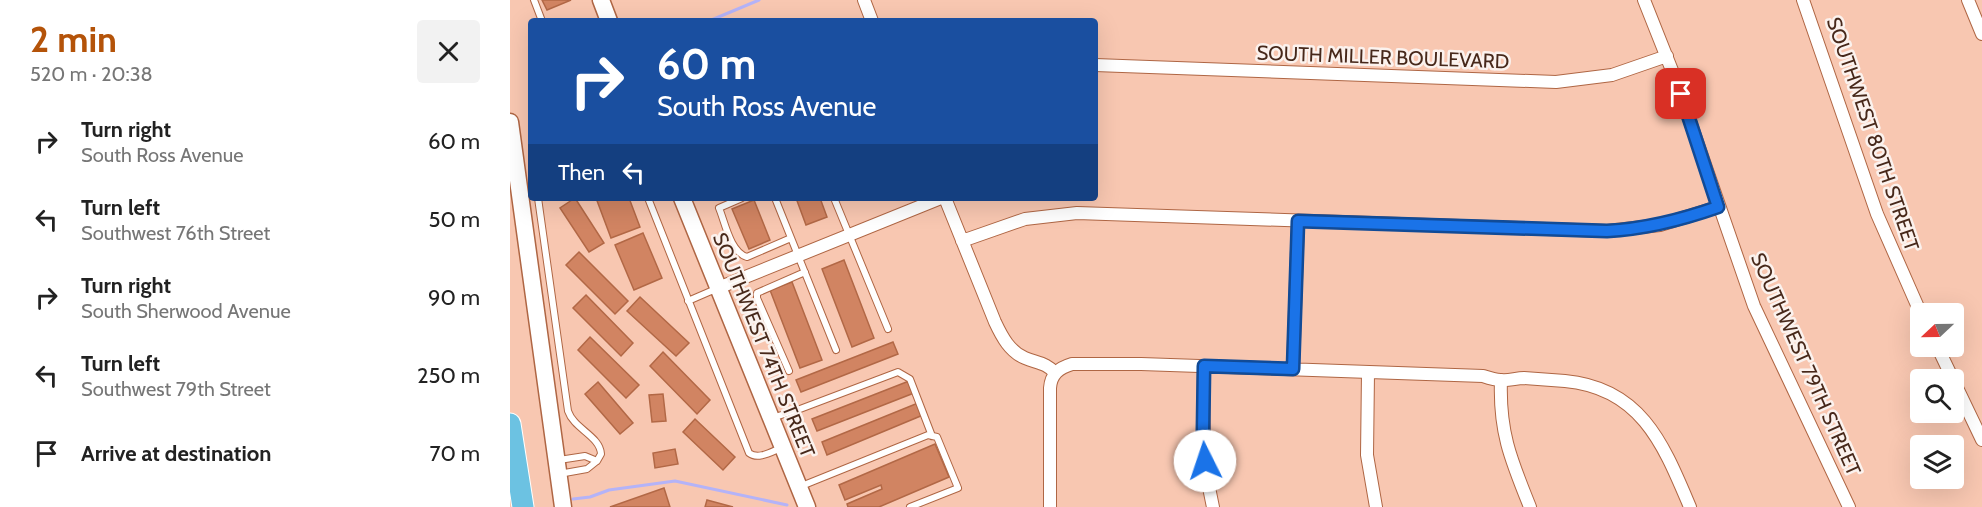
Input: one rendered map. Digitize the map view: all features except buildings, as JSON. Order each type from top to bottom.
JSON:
[{"type":"highway","points":[[510,424],[523,507]]},
{"type":"main road","points":[[601,0],[608,18]]},
{"type":"main road","points":[[510,122],[525,193],[563,507]]},
{"type":"main road","name":"SOUTHWEST 74TH STREET","points":[[683,201],[807,507]]},
{"type":"street","points":[[864,0],[871,18]]},
{"type":"street","name":"SOUTHWEST 79TH STREET","points":[[1644,0],[1754,306],[1849,507]]},
{"type":"street","name":"SOUTHWEST 80TH STREET","points":[[1803,0],[1877,214],[1916,303]]},
{"type":"street","points":[[1968,0],[1982,34]]},
{"type":"street","name":"SOUTH MILLER BOULEVARD","points":[[1098,65],[1556,82],[1612,75],[1666,56]]},
{"type":"street","points":[[718,288],[935,201]]},
{"type":"street","points":[[944,201],[1005,342],[1024,358],[1046,364],[1055,373]]},
{"type":"street","points":[[962,241],[1025,219],[1077,213],[1607,231],[1660,225],[1718,207]]},
{"type":"street","points":[[1293,369],[1298,221]]},
{"type":"street","points":[[1942,357],[1982,440]]},
{"type":"street","points":[[1050,507],[1051,379],[1055,373],[1072,364],[1293,369],[1483,376],[1501,380],[1521,378],[1568,381],[1601,390],[1625,404],[1646,421],[1664,446],[1690,507]]},
{"type":"street","points":[[1204,366],[1203,431],[1207,478],[1213,507]]},
{"type":"street","points":[[1368,373],[1367,455],[1376,507]]},
{"type":"street","points":[[1501,380],[1501,413],[1505,438],[1530,507]]},
{"type":"lane","points":[[534,0],[542,18]]},
{"type":"lane","points":[[537,201],[568,411],[574,422],[599,446],[601,454],[597,461],[587,469],[557,467]]},
{"type":"lane","points":[[649,201],[749,453],[752,456],[759,456],[782,447]]},
{"type":"lane","points":[[735,201],[719,208],[734,246],[741,255],[747,257],[791,238]]},
{"type":"lane","points":[[776,201],[836,350]]},
{"type":"lane","points":[[835,201],[888,329]]},
{"type":"lane","points":[[789,371],[757,298],[757,293],[805,272]]},
{"type":"lane","points":[[688,301],[718,288]]},
{"type":"lane","points":[[771,418],[800,410],[898,372],[910,379],[932,436]]},
{"type":"lane","points":[[799,487],[928,435],[937,437],[958,488],[910,507]]},
{"type":"lane","points":[[557,467],[585,456],[597,461]]},
{"type":"waterway","points":[[716,18],[759,0]]},
{"type":"waterway","points":[[573,499],[590,497],[609,490],[675,481],[787,505]]},
{"type":"route","points":[[1205,461],[1204,366],[1293,369],[1298,221],[1607,231],[1639,229],[1696,215],[1718,207],[1681,94]]}]
